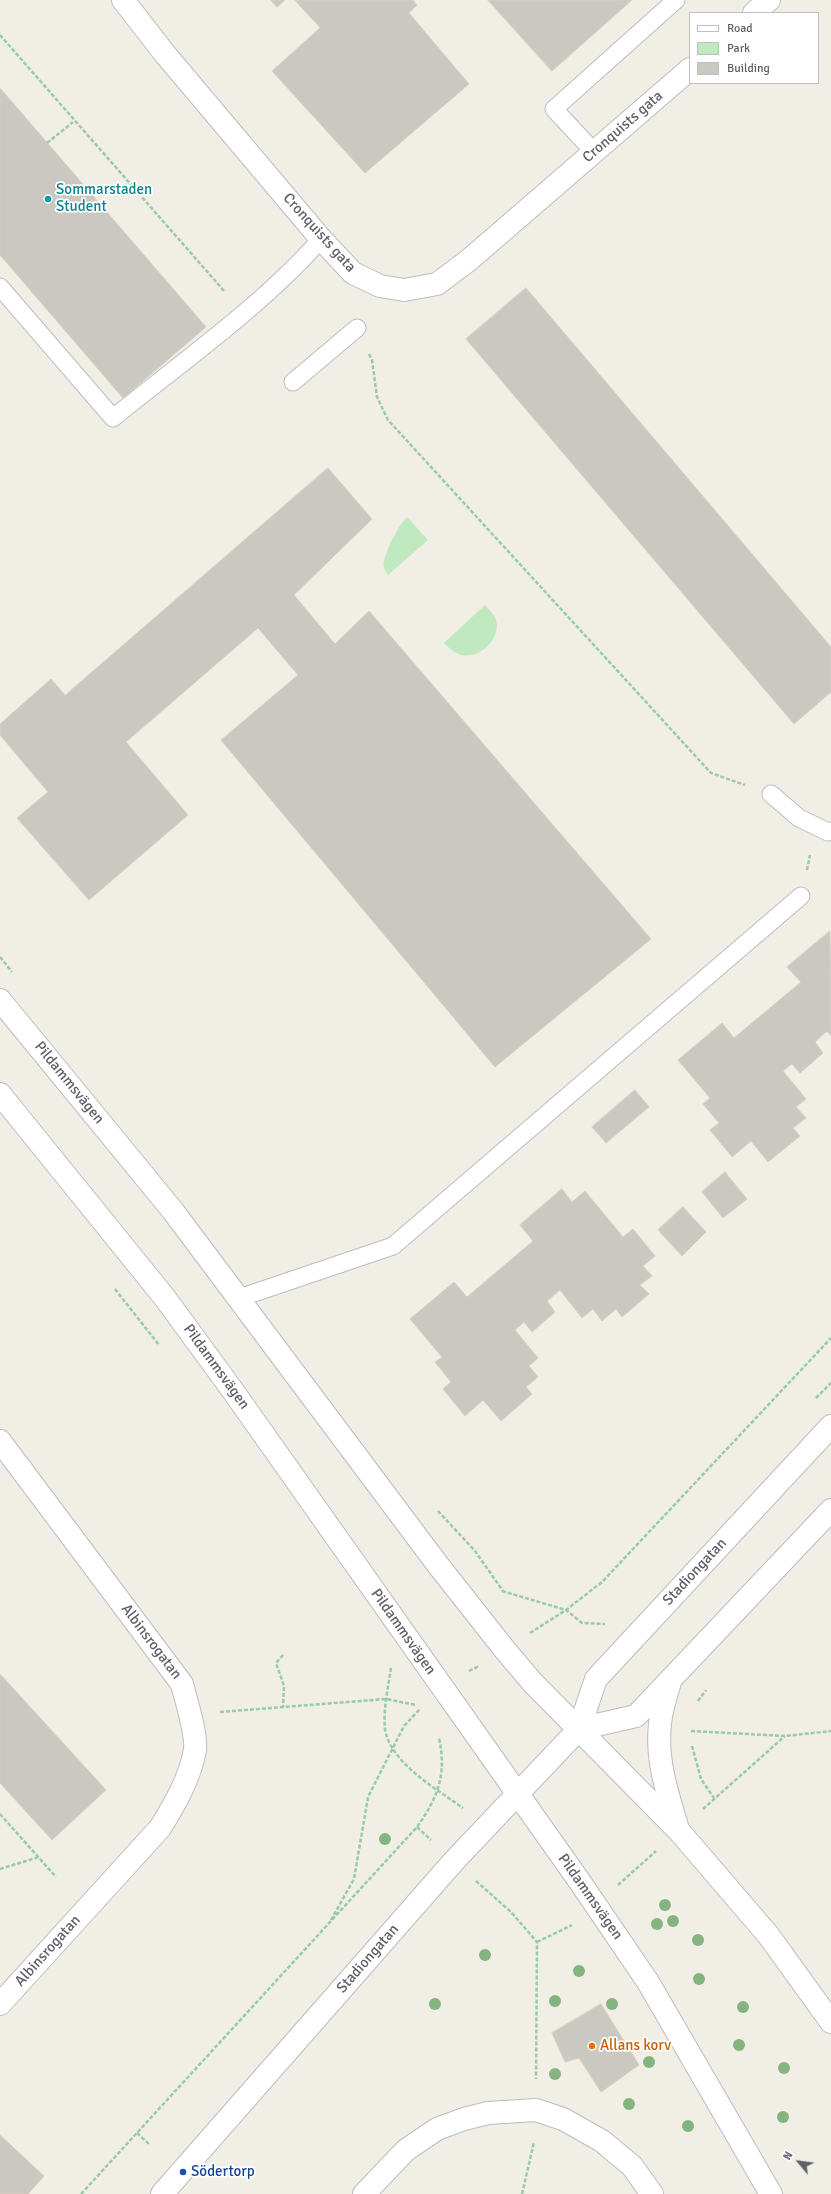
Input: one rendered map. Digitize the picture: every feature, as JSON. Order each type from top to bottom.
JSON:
[{"type":"main road","name":"Cronquists gata","points":[[123,0],[165,54],[321,239],[353,273],[380,286],[404,290],[437,284],[469,260],[689,70]]},
{"type":"main road","points":[[755,12],[769,0]]},
{"type":"main road","name":"Pildammsvägen","points":[[0,1000],[173,1210],[438,1564],[505,1650],[533,1683],[679,1831],[769,1936],[831,2022]]},
{"type":"main road","name":"Pildammsvägen","points":[[0,1094],[165,1298],[398,1624],[648,1982],[771,2194]]},
{"type":"main road","name":"Stadiongatan","points":[[162,2194],[487,1826],[579,1729],[596,1679],[831,1426]]},
{"type":"main road","name":"Albinsrogatan","points":[[0,1441],[182,1684],[190,1714],[195,1749],[186,1779],[174,1805],[160,1828],[0,2004]]},
{"type":"main road","points":[[579,1729],[636,1716],[831,1510]]},
{"type":"main road","points":[[670,1681],[660,1723],[659,1750],[663,1780],[679,1831]]},
{"type":"main road","points":[[364,2194],[406,2150],[437,2129],[464,2119],[488,2113],[536,2110],[563,2119],[602,2140],[632,2166],[652,2194]]},
{"type":"lane","points":[[594,152],[554,109],[676,0]]},
{"type":"lane","points":[[0,287],[114,418],[298,265],[321,239]]},
{"type":"lane","points":[[293,382],[357,328]]},
{"type":"lane","points":[[771,794],[799,818],[830,831]]},
{"type":"lane","points":[[239,1298],[393,1246],[801,896]]},
{"type":"path","points":[[0,35],[74,122],[242,313]]},
{"type":"path","points":[[47,143],[74,122]]},
{"type":"path","points":[[357,328],[372,360],[377,397],[388,420],[711,773],[771,794]]},
{"type":"path","points":[[801,896],[811,848],[830,831]]},
{"type":"path","points":[[442,1687],[505,1650],[566,1610],[602,1582],[831,1338]]},
{"type":"path","points":[[503,1591],[566,1610]]},
{"type":"path","points":[[398,1624],[386,1699],[386,1729],[391,1748],[411,1770],[487,1826]]},
{"type":"path","points":[[283,1655],[276,1663],[284,1686],[283,1707]]},
{"type":"path","points":[[696,1704],[707,1688]]},
{"type":"path","points":[[190,1714],[386,1699],[422,1707],[404,1726],[391,1748],[368,1797],[354,1879],[328,1926]]},
{"type":"path","points":[[692,1724],[690,1731],[693,1753],[701,1779],[714,1798]]},
{"type":"path","points":[[690,1731],[785,1736],[831,1731]]},
{"type":"path","points":[[81,2194],[328,1926],[417,1827],[428,1811],[439,1790],[443,1758],[438,1736]]},
{"type":"path","points":[[0,1814],[56,1877]]},
{"type":"path","points":[[0,1869],[38,1857]]},
{"type":"path","points":[[511,1912],[537,1942],[536,2110]]},
{"type":"path","points":[[137,2133],[149,2144]]},
{"type":"path","points":[[522,2194],[534,2142]]},
{"type":"green space","points":[[407,517],[428,540],[388,575],[384,568],[385,556],[396,533]]},
{"type":"green space","points":[[485,605],[496,620],[497,628],[491,642],[479,652],[471,655],[456,653],[444,643]]},
{"type":"building","points":[[271,0],[285,0],[277,7]]},
{"type":"building","points":[[295,0],[413,0],[417,5],[409,13],[469,84],[365,173],[272,71],[320,28]]},
{"type":"building","points":[[488,0],[632,0],[552,71]]},
{"type":"building","name":"Sommarstaden Student","points":[[0,88],[206,327],[123,398],[0,255]]},
{"type":"building","points":[[526,288],[831,647],[831,692],[794,724],[466,339]]},
{"type":"building","points":[[328,468],[372,519],[294,595],[335,644],[369,611],[651,939],[495,1067],[221,740],[298,675],[258,628],[126,742],[188,815],[89,900],[17,818],[48,792],[0,735],[0,724],[51,679],[65,695]]},
{"type":"building","points":[[830,931],[831,1036],[827,1031],[815,1042],[823,1053],[800,1073],[792,1064],[783,1071],[806,1099],[796,1107],[806,1118],[793,1128],[800,1136],[768,1162],[751,1141],[732,1157],[710,1130],[719,1123],[703,1104],[710,1098],[678,1060],[722,1023],[734,1038],[801,982],[787,967]]},
{"type":"building","points":[[635,1090],[649,1107],[606,1143],[592,1127]]},
{"type":"building","points":[[725,1172],[747,1199],[723,1218],[702,1192]]},
{"type":"building","points":[[562,1189],[572,1202],[585,1191],[623,1237],[633,1229],[655,1256],[643,1266],[652,1276],[640,1285],[649,1294],[622,1317],[616,1309],[602,1321],[593,1309],[582,1318],[560,1290],[547,1301],[555,1312],[532,1332],[524,1322],[515,1330],[538,1358],[529,1366],[538,1377],[526,1387],[532,1394],[501,1421],[483,1400],[465,1416],[443,1389],[451,1382],[435,1362],[442,1357],[410,1319],[454,1282],[467,1297],[533,1241],[520,1225]]},
{"type":"building","points":[[683,1207],[706,1232],[682,1256],[658,1230]]},
{"type":"building","points":[[0,1674],[106,1790],[52,1840],[0,1783]]},
{"type":"building","name":"Allans korv","points":[[601,2004],[639,2065],[601,2092],[579,2058],[565,2062],[552,2033]]},
{"type":"building","points":[[0,2135],[44,2176],[28,2194],[0,2194]]},
{"type":"place","name":"Sommarstaden Student","points":[[48,199]]},
{"type":"place","name":"Allans korv","points":[[592,2046]]},
{"type":"place","name":"Södertorp","points":[[183,2172]]}]
